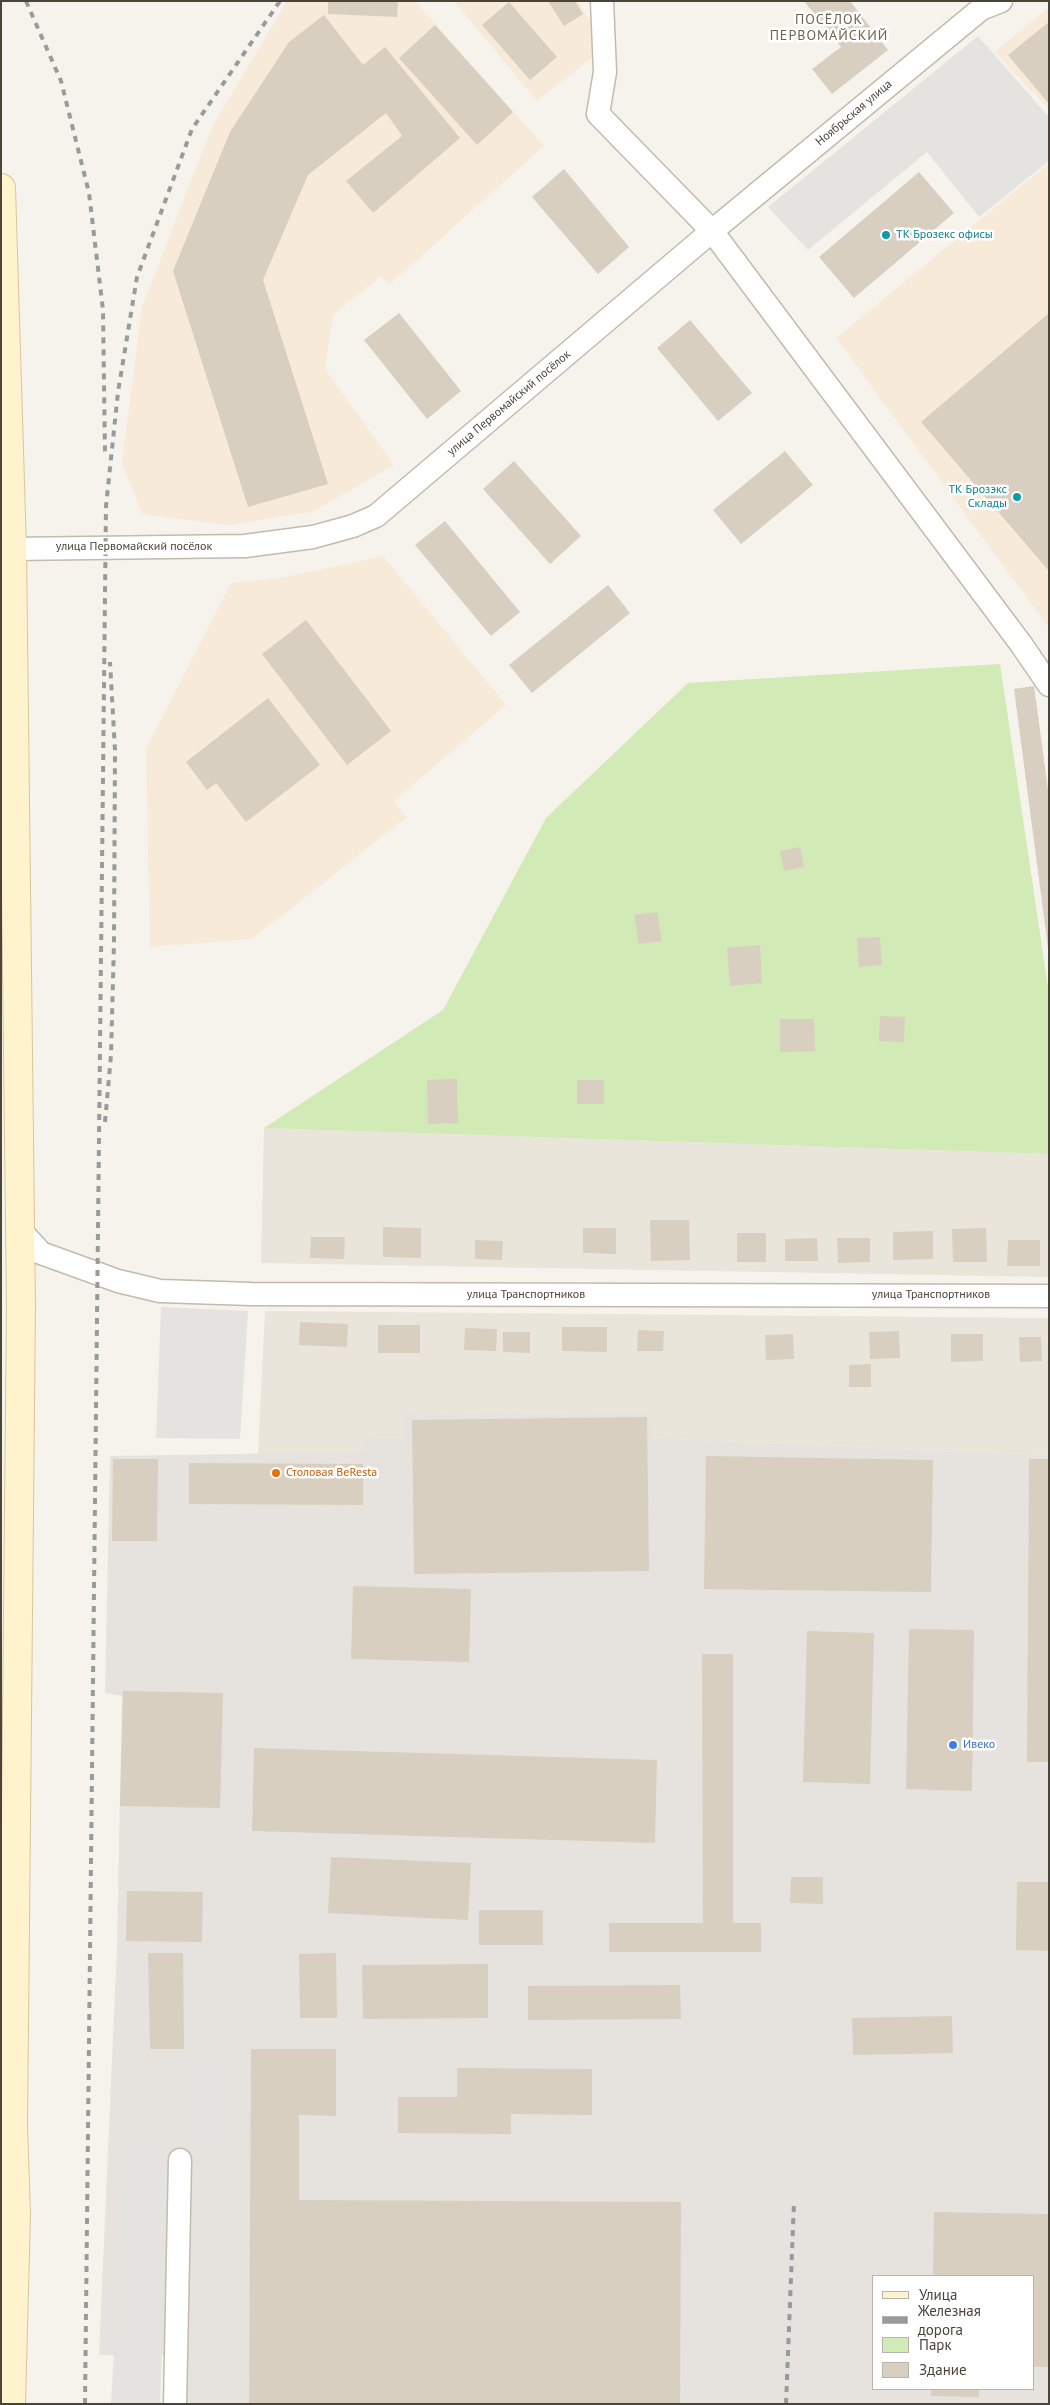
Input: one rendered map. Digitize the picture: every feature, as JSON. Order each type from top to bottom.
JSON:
[{"type":"street","points":[[602,1],[605,72],[598,114],[712,231],[1021,644],[1049,685]]},
{"type":"street","name":"Ноябрьская улица","points":[[712,231],[981,9],[1000,1]]},
{"type":"street","points":[[1,188],[12,548],[21,1404],[13,2127],[16,2214],[11,2404]]},
{"type":"street","name":"улица Первомайский посёлок","points":[[12,548],[245,546],[313,537],[353,526],[376,516],[712,231]]},
{"type":"street","name":"улица Транспортников","points":[[20,1230],[41,1253],[118,1281],[160,1291],[251,1294],[1049,1296]]},
{"type":"street","points":[[175,2404],[180,2160]]},
{"type":"shaded area","points":[[287,1],[415,1],[544,146],[389,285],[381,276],[333,315],[325,369],[394,465],[312,512],[228,525],[142,514],[122,462],[142,307],[212,127]]},
{"type":"shaded area","points":[[454,1],[578,1],[598,34],[594,56],[537,101]]},
{"type":"shaded area","points":[[1049,7],[1049,110],[995,52]]},
{"type":"shaded area","points":[[978,36],[1049,117],[1049,161],[979,217],[927,152],[808,250],[768,207]]},
{"type":"shaded area","points":[[1049,163],[1049,628],[836,338]]},
{"type":"shaded area","points":[[383,556],[506,705],[394,801],[407,817],[252,939],[150,947],[146,749],[231,583],[281,578]]},
{"type":"shaded area","points":[[264,1128],[1049,1154],[1049,1277],[261,1263]]},
{"type":"shaded area","points":[[161,1307],[248,1311],[240,1439],[156,1438]]},
{"type":"shaded area","points":[[265,1311],[1049,1318],[1049,1456],[649,1438],[649,1413],[406,1414],[406,1439],[364,1438],[365,1452],[258,1454]]},
{"type":"shaded area","points":[[649,1413],[650,1438],[1049,1456],[1049,2404],[185,2404],[186,2355],[99,2355],[117,1947],[122,1696],[105,1693],[110,1456],[365,1452],[363,1438],[406,1439],[406,1414]]},
{"type":"shaded area","points":[[184,2056],[223,2057],[222,2136],[244,2136],[244,2153],[183,2152]]},
{"type":"shaded area","points":[[126,2142],[169,2145],[160,2404],[111,2404]]},
{"type":"green space","points":[[1000,664],[1049,994],[1049,1154],[264,1128],[443,1010],[546,818],[688,683]]},
{"type":"building","points":[[328,1],[398,1],[397,17],[328,14]]},
{"type":"building","points":[[548,1],[575,1],[583,14],[564,26]]},
{"type":"building","points":[[804,1],[850,1],[888,50],[832,94],[812,69],[841,47]]},
{"type":"building","points":[[509,2],[557,57],[530,80],[482,25]]},
{"type":"building","points":[[324,15],[363,65],[385,47],[460,138],[373,213],[346,181],[402,136],[386,113],[308,175],[263,280],[328,484],[248,507],[173,271],[230,132],[289,42]]},
{"type":"building","points":[[1049,22],[1049,104],[1008,55]]},
{"type":"building","points":[[435,25],[513,112],[477,145],[399,58]]},
{"type":"building","points":[[564,169],[629,247],[598,274],[532,197]]},
{"type":"building","name":"ТК Брозекс офисы","points":[[919,172],[954,213],[854,298],[819,257]]},
{"type":"building","points":[[399,313],[461,391],[427,419],[364,340]]},
{"type":"building","name":"ТК Брозэкс Склады","points":[[1049,313],[1049,571],[921,422]]},
{"type":"building","points":[[690,320],[752,393],[718,421],[657,348]]},
{"type":"building","points":[[785,451],[813,485],[741,544],[713,510]]},
{"type":"building","points":[[514,461],[581,536],[550,564],[483,489]]},
{"type":"building","points":[[445,521],[520,612],[491,636],[415,545]]},
{"type":"building","points":[[608,585],[630,613],[532,693],[509,665]]},
{"type":"building","points":[[306,620],[391,731],[347,765],[262,654]]},
{"type":"building","points":[[1034,686],[1049,797],[1048,948],[1014,689]]},
{"type":"building","points":[[268,698],[320,765],[246,822],[216,783],[207,790],[186,762]]},
{"type":"building","points":[[800,847],[804,867],[784,871],[780,851]]},
{"type":"building","points":[[657,912],[662,941],[639,944],[634,915]]},
{"type":"building","points":[[880,937],[882,965],[859,967],[857,938]]},
{"type":"building","points":[[760,945],[762,983],[730,986],[727,948]]},
{"type":"building","points":[[880,1016],[905,1017],[904,1042],[879,1041]]},
{"type":"building","points":[[780,1019],[814,1019],[815,1051],[780,1052]]},
{"type":"building","points":[[457,1079],[458,1123],[428,1124],[427,1080]]},
{"type":"building","points":[[577,1080],[604,1080],[604,1104],[577,1104]]},
{"type":"building","points":[[650,1220],[689,1220],[690,1260],[651,1261]]},
{"type":"building","points":[[383,1227],[421,1228],[421,1258],[383,1257]]},
{"type":"building","points":[[583,1228],[616,1228],[616,1254],[583,1253]]},
{"type":"building","points":[[986,1228],[987,1262],[953,1262],[952,1229]]},
{"type":"building","points":[[933,1231],[933,1259],[893,1260],[893,1232]]},
{"type":"building","points":[[737,1233],[766,1233],[766,1262],[737,1262]]},
{"type":"building","points":[[311,1237],[345,1237],[344,1259],[310,1258]]},
{"type":"building","points":[[817,1238],[818,1261],[785,1261],[785,1239]]},
{"type":"building","points":[[837,1238],[870,1238],[870,1262],[838,1263]]},
{"type":"building","points":[[475,1240],[503,1241],[502,1260],[475,1259]]},
{"type":"building","points":[[1008,1240],[1040,1240],[1040,1266],[1007,1266]]},
{"type":"building","points":[[300,1322],[348,1324],[347,1347],[299,1345]]},
{"type":"building","points":[[378,1325],[420,1325],[420,1353],[378,1353]]},
{"type":"building","points":[[562,1327],[607,1327],[607,1352],[562,1351]]},
{"type":"building","points":[[465,1328],[497,1329],[496,1351],[464,1350]]},
{"type":"building","points":[[638,1330],[664,1331],[663,1351],[637,1351]]},
{"type":"building","points":[[899,1331],[900,1358],[870,1359],[869,1332]]},
{"type":"building","points":[[503,1332],[530,1332],[530,1353],[503,1352]]},
{"type":"building","points":[[793,1334],[794,1359],[766,1360],[765,1335]]},
{"type":"building","points":[[951,1334],[983,1334],[983,1361],[951,1362]]},
{"type":"building","points":[[1019,1337],[1041,1337],[1042,1361],[1020,1362]]},
{"type":"building","points":[[871,1364],[871,1387],[849,1387],[849,1365]]},
{"type":"building","points":[[647,1417],[649,1571],[414,1574],[412,1420]]},
{"type":"building","points":[[706,1456],[933,1460],[931,1592],[704,1589]]},
{"type":"building","points":[[113,1459],[158,1459],[157,1541],[112,1541]]},
{"type":"building","points":[[1029,1459],[1049,1459],[1049,1762],[1027,1762]]},
{"type":"building","points":[[189,1463],[363,1464],[363,1505],[189,1504]]},
{"type":"building","points":[[353,1586],[471,1589],[469,1662],[351,1659]]},
{"type":"building","points":[[909,1629],[974,1630],[972,1791],[906,1789]]},
{"type":"building","points":[[807,1631],[874,1633],[870,1784],[803,1782]]},
{"type":"building","points":[[702,1654],[733,1654],[733,1923],[761,1923],[761,1952],[609,1952],[609,1923],[703,1923]]},
{"type":"building","points":[[123,1691],[223,1693],[220,1808],[120,1806]]},
{"type":"building","points":[[254,1748],[657,1760],[655,1843],[252,1831]]},
{"type":"building","points":[[331,1857],[471,1863],[468,1920],[328,1913]]},
{"type":"building","points":[[791,1877],[823,1877],[823,1904],[790,1903]]},
{"type":"building","points":[[1017,1882],[1049,1882],[1049,1951],[1016,1950]]},
{"type":"building","points":[[127,1891],[203,1892],[202,1942],[126,1941]]},
{"type":"building","points":[[479,1910],[543,1910],[543,1945],[479,1945]]},
{"type":"building","points":[[148,1953],[183,1953],[184,2049],[150,2049]]},
{"type":"building","points":[[336,1953],[337,2018],[300,2018],[299,1954]]},
{"type":"building","points":[[488,1964],[488,2018],[363,2019],[362,1965]]},
{"type":"building","points":[[680,1985],[681,2019],[528,2020],[528,1986]]},
{"type":"building","points":[[952,2016],[953,2053],[853,2055],[852,2018]]},
{"type":"building","points":[[251,2049],[336,2049],[336,2116],[299,2115],[299,2200],[681,2202],[680,2404],[249,2404]]},
{"type":"building","points":[[457,2068],[592,2069],[592,2115],[511,2114],[511,2134],[398,2133],[398,2097],[457,2097]]},
{"type":"building","points":[[934,2212],[1049,2214],[1049,2367],[1035,2367],[1035,2275],[933,2275]]},
{"type":"building","points":[[931,2390],[979,2390],[979,2397],[931,2396]]},
{"type":"railway","points":[[26,1],[61,81],[89,193],[103,310],[105,456]]},
{"type":"railway","points":[[85,2404],[106,506],[118,392],[137,277],[192,129],[280,1]]},
{"type":"railway","points":[[105,1122],[111,1055],[114,943],[115,750],[110,662]]},
{"type":"railway","points":[[786,2404],[794,2202]]},
{"type":"place","name":"ТК Брозекс офисы","points":[[886,235]]},
{"type":"place","name":"ТК Брозэкс Склады","points":[[1017,497]]},
{"type":"place","name":"Столовая BeResta","points":[[276,1473]]},
{"type":"place","name":"Ивеко","points":[[953,1745]]},
{"type":"district","name":"ПОСЁЛОК ПЕРВОМАЙСКИЙ","points":[[829,28]]}]
